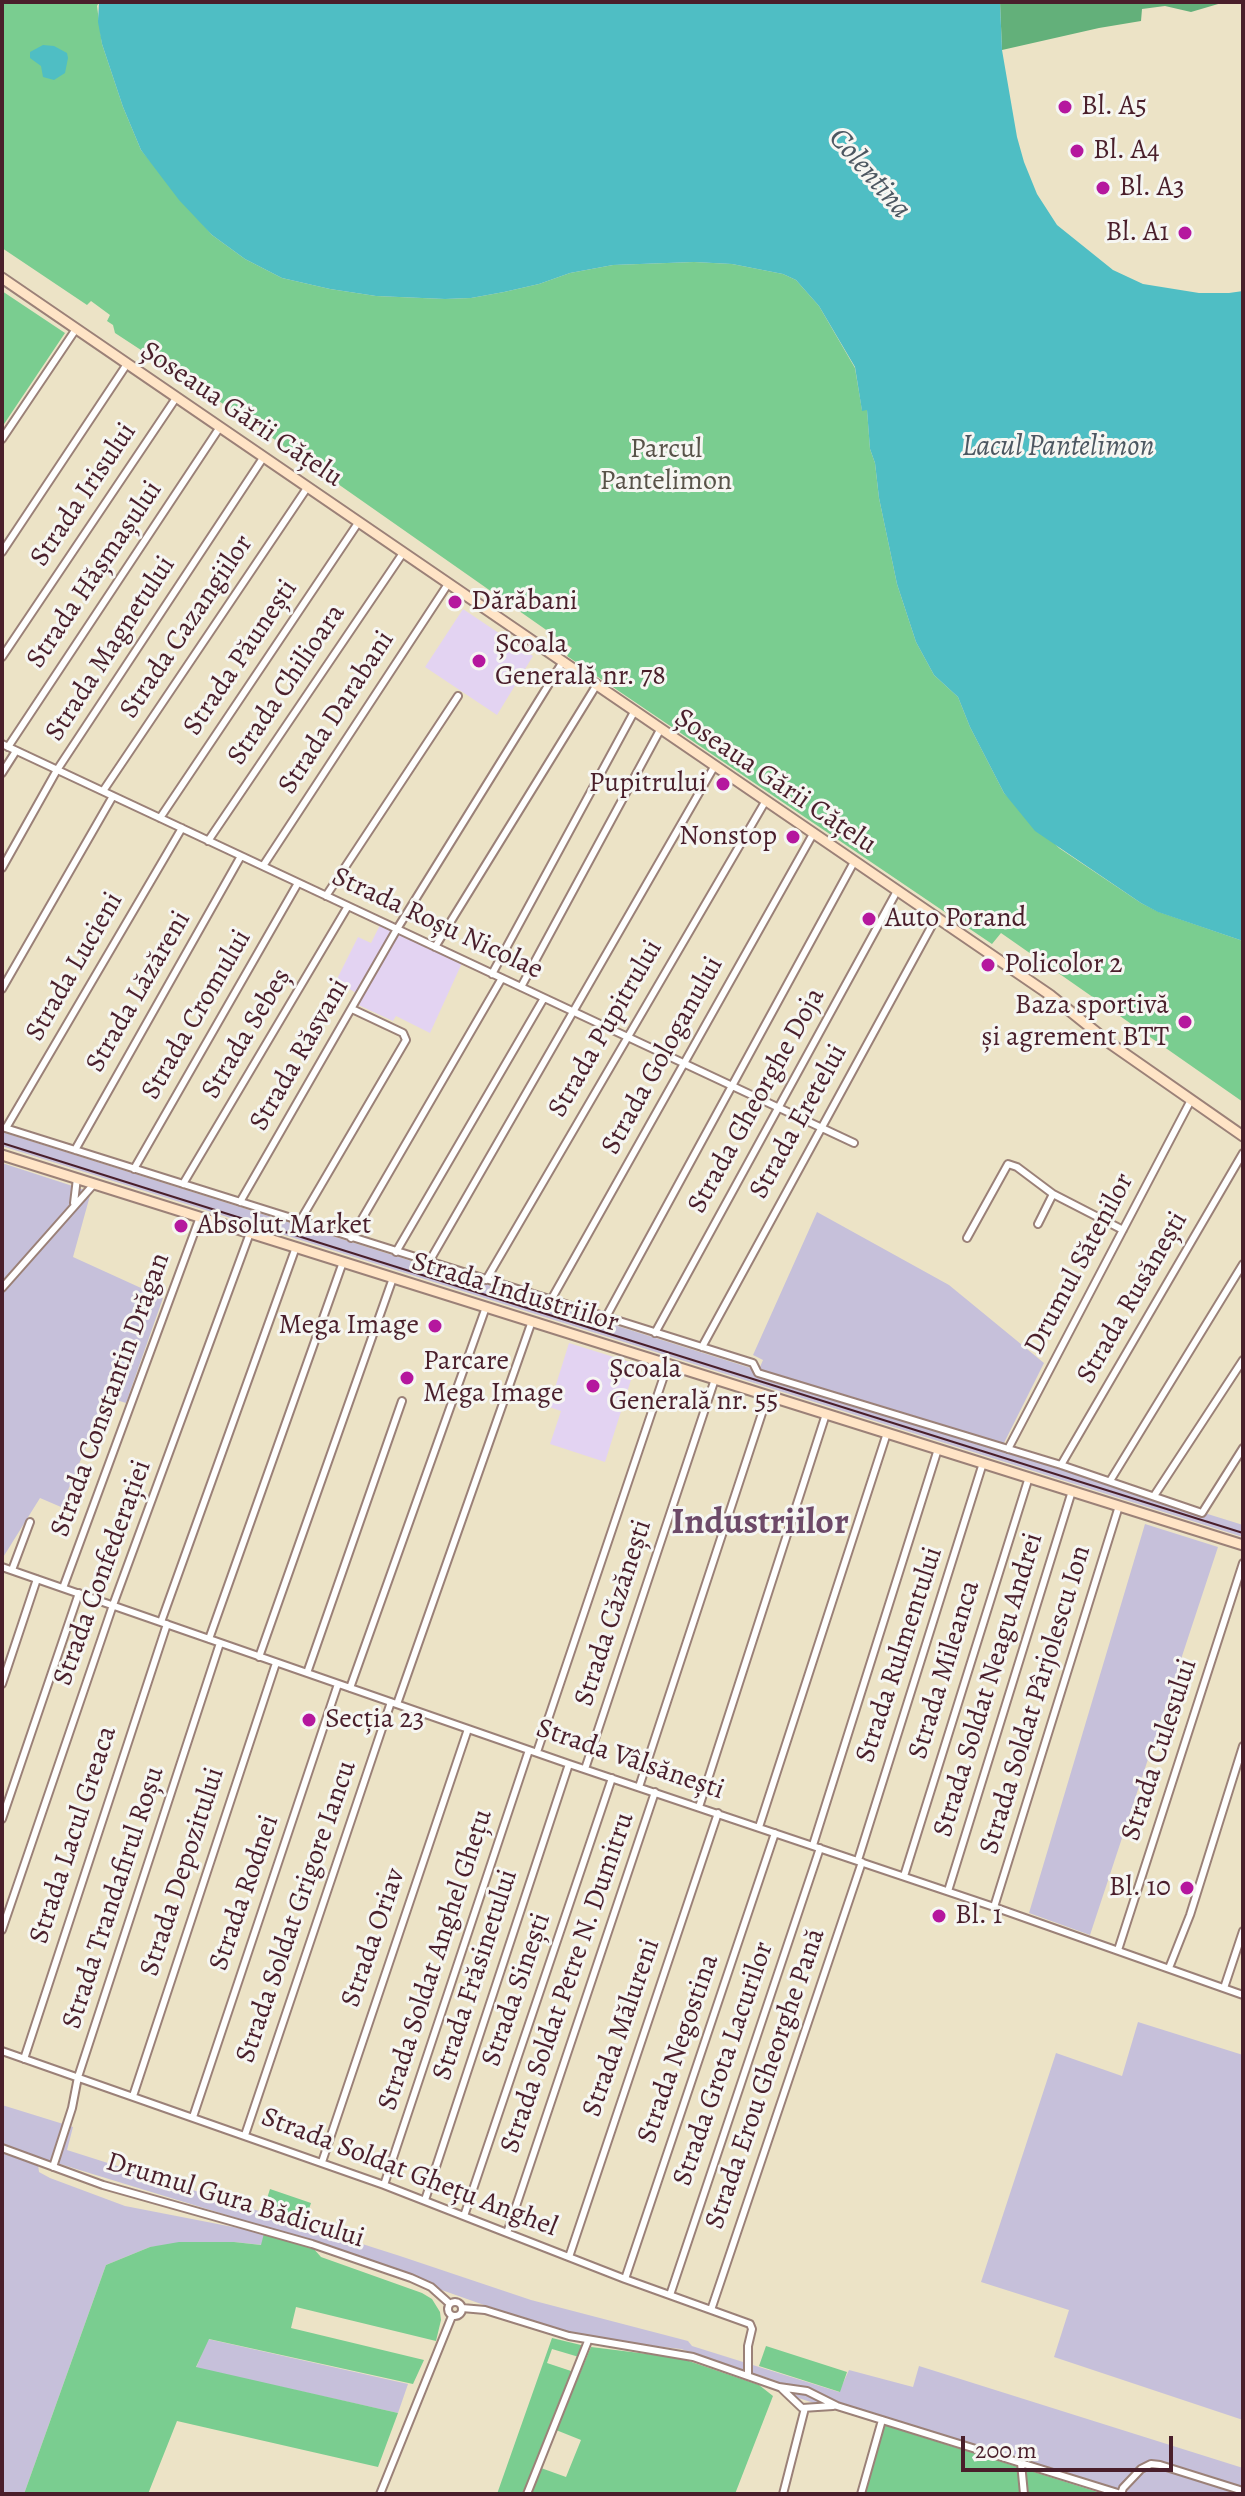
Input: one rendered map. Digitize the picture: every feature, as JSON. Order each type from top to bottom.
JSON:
[{"type":"main road","name":"Șoseaua Gării Cățelu","points":[[2,278],[1064,1005],[1111,1044],[1243,1136]]},
{"type":"main road","name":"Strada Industriilor","points":[[2,1155],[1243,1545]]},
{"type":"street","points":[[2,439],[76,329]]},
{"type":"street","points":[[2,552],[127,364]]},
{"type":"street","name":"Strada Irisului","points":[[2,657],[176,398]]},
{"type":"street","name":"Strada Hășmașului","points":[[5,746],[220,427]]},
{"type":"street","name":"Strada Magnetului","points":[[2,868],[57,770],[263,458]]},
{"type":"street","name":"Strada Cazangiilor","points":[[103,791],[307,488]]},
{"type":"street","name":"Strada Păunești","points":[[160,818],[358,523]]},
{"type":"street","name":"Strada Chilioara","points":[[208,841],[403,553]]},
{"type":"street","name":"Strada Darabani","points":[[263,866],[448,584]]},
{"type":"street","name":"Strada Răsvani","points":[[240,1202],[397,929],[562,663]]},
{"type":"street","points":[[435,947],[596,686]]},
{"type":"street","points":[[326,896],[458,696]]},
{"type":"street","points":[[492,974],[634,712]]},
{"type":"street","points":[[521,987],[660,730]]},
{"type":"street","name":"Strada Roșu Nicolae","points":[[5,746],[854,1143]]},
{"type":"street","points":[[2,773],[16,751]]},
{"type":"street","points":[[429,1262],[714,767]]},
{"type":"street","points":[[2,989],[113,796]]},
{"type":"street","name":"Strada Pupitrului","points":[[486,1280],[765,802]]},
{"type":"street","name":"Strada Lucieni","points":[[4,1128],[182,828]]},
{"type":"street","name":"Strada Gologanului","points":[[551,1300],[813,834]]},
{"type":"street","name":"Strada Lăzăreni","points":[[75,1150],[241,856]]},
{"type":"street","points":[[606,1317],[854,862]]},
{"type":"street","name":"Strada Cromului","points":[[134,1169],[298,883]]},
{"type":"street","name":"Strada Gheorghe Doja","points":[[655,1333],[897,891]]},
{"type":"street","name":"Strada Sebeș","points":[[183,1184],[348,906]]},
{"type":"street","name":"Strada Eretelui","points":[[702,1347],[936,918]]},
{"type":"street","points":[[351,1238],[502,978]]},
{"type":"street","points":[[396,1252],[544,998]]},
{"type":"street","points":[[300,1221],[406,1040],[403,1033],[352,1009]]},
{"type":"street","name":"Drumul Sătenilor","points":[[1008,1449],[1191,1100]]},
{"type":"street","points":[[4,1128],[753,1363],[758,1373],[1061,1465],[1202,1513],[1243,1448]]},
{"type":"street","name":"Strada Rusănești","points":[[1061,1465],[1243,1153]]},
{"type":"street","points":[[967,1238],[1008,1164],[1017,1167],[1053,1194],[1123,1230]]},
{"type":"street","points":[[74,1205],[77,1178]]},
{"type":"street","points":[[2,1288],[94,1184]]},
{"type":"street","points":[[1038,1224],[1053,1194]]},
{"type":"street","name":"Strada Constantin Drăgan","points":[[63,1588],[200,1217]]},
{"type":"street","name":"Strada Confederației","points":[[2,1930],[113,1605],[250,1233]]},
{"type":"street","name":"Strada Lacul Greaca","points":[[24,2059],[164,1623],[296,1247]]},
{"type":"street","points":[[209,1639],[343,1262]]},
{"type":"street","points":[[1110,1481],[1243,1264]]},
{"type":"street","points":[[259,1657],[393,1278]]},
{"type":"street","points":[[350,1688],[486,1307]]},
{"type":"street","name":"Strada Soldat Grigore Iancu","points":[[245,2135],[394,1703],[532,1321]]},
{"type":"street","points":[[1154,1496],[1243,1360]]},
{"type":"street","points":[[537,1752],[668,1364]]},
{"type":"street","name":"Strada Căzănești","points":[[585,1769],[715,1379]]},
{"type":"street","points":[[639,1787],[768,1395]]},
{"type":"street","points":[[307,1673],[402,1401]]},
{"type":"street","points":[[699,1807],[826,1414]]},
{"type":"street","points":[[759,1827],[887,1433]]},
{"type":"street","name":"Strada Grota Lacurilor","points":[[670,2295],[816,1846],[938,1449]]},
{"type":"street","name":"Strada Rulmentului","points":[[860,1861],[984,1463]]},
{"type":"street","name":"Strada Mileanca","points":[[904,1876],[1029,1477]]},
{"type":"street","name":"Strada Soldat Neagu Andrei","points":[[948,1891],[1072,1491]]},
{"type":"street","name":"Strada Soldat Pârjolescu Ion","points":[[994,1907],[1119,1506]]},
{"type":"street","points":[[12,1570],[30,1522]]},
{"type":"street","name":"Strada Culesului","points":[[1118,1950],[1243,1563]]},
{"type":"street","name":"Strada Vâlsănești","points":[[2,1567],[1243,1995]]},
{"type":"street","points":[[2,1684],[37,1579]]},
{"type":"street","points":[[2,1819],[79,1593]]},
{"type":"street","name":"Strada Trandafirul Roșu","points":[[53,2167],[72,2108],[78,2077],[220,1643]]},
{"type":"street","name":"Strada Depozitului","points":[[133,2096],[276,1663]]},
{"type":"street","name":"Strada Rodnei","points":[[193,2117],[338,1684]]},
{"type":"street","name":"Strada Oriav","points":[[322,2162],[468,1729]]},
{"type":"street","points":[[1169,1968],[1190,1915],[1243,1746]]},
{"type":"street","name":"Strada Soldat Anghel Ghețu","points":[[384,2185],[529,1750]]},
{"type":"street","name":"Strada Frăsinetului","points":[[425,2200],[569,1764]]},
{"type":"street","name":"Strada Sinești","points":[[464,2216],[612,1778]]},
{"type":"street","name":"Strada Soldat Petre N. Dumitru","points":[[507,2233],[655,1792]]},
{"type":"street","name":"Strada Mălureni","points":[[569,2257],[718,1813]]},
{"type":"street","name":"Strada Negostina","points":[[625,2279],[775,1833]]},
{"type":"street","name":"Strada Erou Gheorghe Pană","points":[[711,2310],[860,1861]]},
{"type":"street","points":[[1224,1988],[1243,1931]]},
{"type":"street","name":"Strada Soldat Ghețu Anghel","points":[[2,2051],[322,2162],[752,2326],[748,2375]]},
{"type":"street","name":"Drumul Gura Bădicului","points":[[2,2148],[129,2193],[359,2260],[422,2283],[450,2304]]},
{"type":"street","points":[[452,2316],[448,2311],[450,2304],[458,2303],[462,2308],[485,2310],[588,2341],[682,2354],[779,2387],[807,2391],[837,2406],[1121,2494],[1141,2469],[1151,2464],[1243,2491]]},
{"type":"street","points":[[452,2316],[459,2316],[462,2308]]},
{"type":"street","points":[[380,2494],[452,2316]]},
{"type":"street","points":[[527,2494],[588,2341]]},
{"type":"street","points":[[779,2387],[808,2407],[837,2406]]},
{"type":"street","points":[[797,2402],[802,2391]]},
{"type":"street","points":[[783,2494],[808,2407],[815,2400],[814,2395]]},
{"type":"street","points":[[861,2494],[882,2420]]},
{"type":"street","points":[[1021,2463],[1024,2494]]},
{"type":"shaded area","name":"Școala Generală nr. 78","points":[[463,609],[533,656],[497,715],[425,667]]},
{"type":"shaded area","points":[[380,925],[462,963],[430,1033],[396,1016],[393,1021],[354,1003],[358,994],[336,981],[358,937],[371,943]]},
{"type":"shaded area","points":[[2,1132],[754,1369],[760,1367],[763,1360],[753,1355],[817,1212],[949,1285],[1044,1363],[1002,1450],[1243,1525],[1243,1537],[2,1146]]},
{"type":"shaded area","points":[[2,1163],[91,1192],[73,1257],[163,1298],[126,1403],[107,1397],[61,1507],[40,1498],[2,1559]]},
{"type":"shaded area","name":"Școala Generală nr. 55","points":[[569,1343],[636,1364],[605,1462],[550,1444],[561,1411],[549,1407]]},
{"type":"shaded area","points":[[1145,1524],[1218,1547],[1090,1935],[1029,1913]]},
{"type":"shaded area","points":[[1138,2022],[1243,2055],[1243,2420],[1054,2357],[1069,2310],[981,2282],[1056,2053],[1122,2076]]},
{"type":"shaded area","points":[[2,2105],[73,2127],[67,2150],[531,2300],[688,2341],[692,2346],[839,2392],[849,2370],[913,2387],[919,2366],[1243,2468],[1243,2494],[1104,2494],[776,2391],[777,2381],[681,2349],[591,2339],[549,2328],[371,2265],[331,2247],[37,2157],[39,2172],[125,2206],[264,2233],[262,2245],[234,2242],[150,2247],[106,2265],[24,2494],[2,2494]]},
{"type":"shaded area","points":[[208,2339],[408,2384],[398,2413],[196,2368]]},
{"type":"green space","name":"Parcul Pantelimon","points":[[2,2],[99,2],[102,44],[141,150],[212,235],[245,259],[282,278],[376,296],[445,299],[504,292],[570,273],[613,265],[732,264],[783,274],[796,280],[819,306],[855,368],[862,410],[867,409],[870,449],[897,584],[916,642],[934,675],[958,697],[1004,793],[1059,848],[1141,903],[1243,941],[1243,1102],[1001,933],[992,944],[567,656],[572,648],[231,409],[115,333],[113,325],[107,321],[110,315],[91,301],[87,305],[2,248]]},
{"type":"green space","points":[[1000,2],[1225,2],[1191,12],[1165,6],[1142,9],[1141,21],[1002,50]]},
{"type":"green space","points":[[2,291],[65,333],[2,427]]},
{"type":"green space","points":[[270,2189],[311,2203],[304,2224],[263,2211]]},
{"type":"green space","points":[[264,2233],[313,2248],[321,2257],[422,2293],[432,2299],[440,2312],[436,2341],[296,2307],[291,2328],[424,2360],[413,2384],[209,2339],[196,2367],[398,2413],[378,2467],[177,2421],[148,2494],[24,2494],[106,2265],[150,2247],[179,2242],[261,2245]]},
{"type":"green space","points":[[552,2338],[581,2345],[579,2357],[552,2349],[547,2363],[574,2372],[524,2494],[497,2494]]},
{"type":"green space","points":[[766,2346],[847,2372],[840,2392],[759,2366]]},
{"type":"green space","points":[[591,2347],[680,2358],[759,2385],[773,2396],[735,2494],[531,2494],[541,2468],[566,2477],[581,2440],[556,2430]]},
{"type":"green space","points":[[884,2425],[1104,2494],[864,2494]]},
{"type":"water","name":"Lacul Pantelimon","points":[[99,2],[1000,2],[1002,50],[1017,137],[1037,194],[1057,225],[1113,270],[1143,284],[1199,293],[1243,291],[1243,941],[1158,912],[1141,903],[1035,831],[1004,793],[958,697],[934,675],[916,642],[897,584],[870,449],[867,410],[862,411],[855,367],[819,306],[796,280],[783,274],[732,264],[613,265],[570,273],[504,292],[445,299],[376,296],[282,278],[245,259],[212,235],[179,200],[141,150],[102,44],[98,22]]},
{"type":"water","points":[[43,45],[54,46],[67,53],[65,73],[54,80],[43,77],[41,66],[30,58],[30,52]]},
{"type":"railway","points":[[2,1143],[1243,1533]]},
{"type":"place","name":"Bl. A5","points":[[1065,107]]},
{"type":"place","name":"Bl. A4","points":[[1077,151]]},
{"type":"place","name":"Bl. A3","points":[[1103,188]]},
{"type":"place","name":"Bl. A1","points":[[1185,233]]},
{"type":"place","name":"Dărăbani","points":[[455,602]]},
{"type":"place","name":"Școala Generală nr. 78","points":[[479,661]]},
{"type":"place","name":"Pupitrului","points":[[723,784]]},
{"type":"place","name":"Nonstop","points":[[793,837]]},
{"type":"place","name":"Auto Porand","points":[[869,919]]},
{"type":"place","name":"Policolor 2","points":[[988,965]]},
{"type":"place","name":"Baza sportivă și agrement BTT","points":[[1185,1022]]},
{"type":"place","name":"Absolut Market","points":[[181,1226]]},
{"type":"place","name":"Mega Image","points":[[435,1326]]},
{"type":"place","name":"Parcare Mega Image","points":[[407,1378]]},
{"type":"place","name":"Școala Generală nr. 55","points":[[593,1386]]},
{"type":"place","name":"Secția 23","points":[[309,1720]]},
{"type":"place","name":"Bl. 10","points":[[1187,1888]]},
{"type":"place","name":"Bl. 1","points":[[939,1916]]},
{"type":"district","name":"Industriilor","points":[[760,1524]]},
{"type":"water label","name":"Colentina","points":[[869,174]]}]
